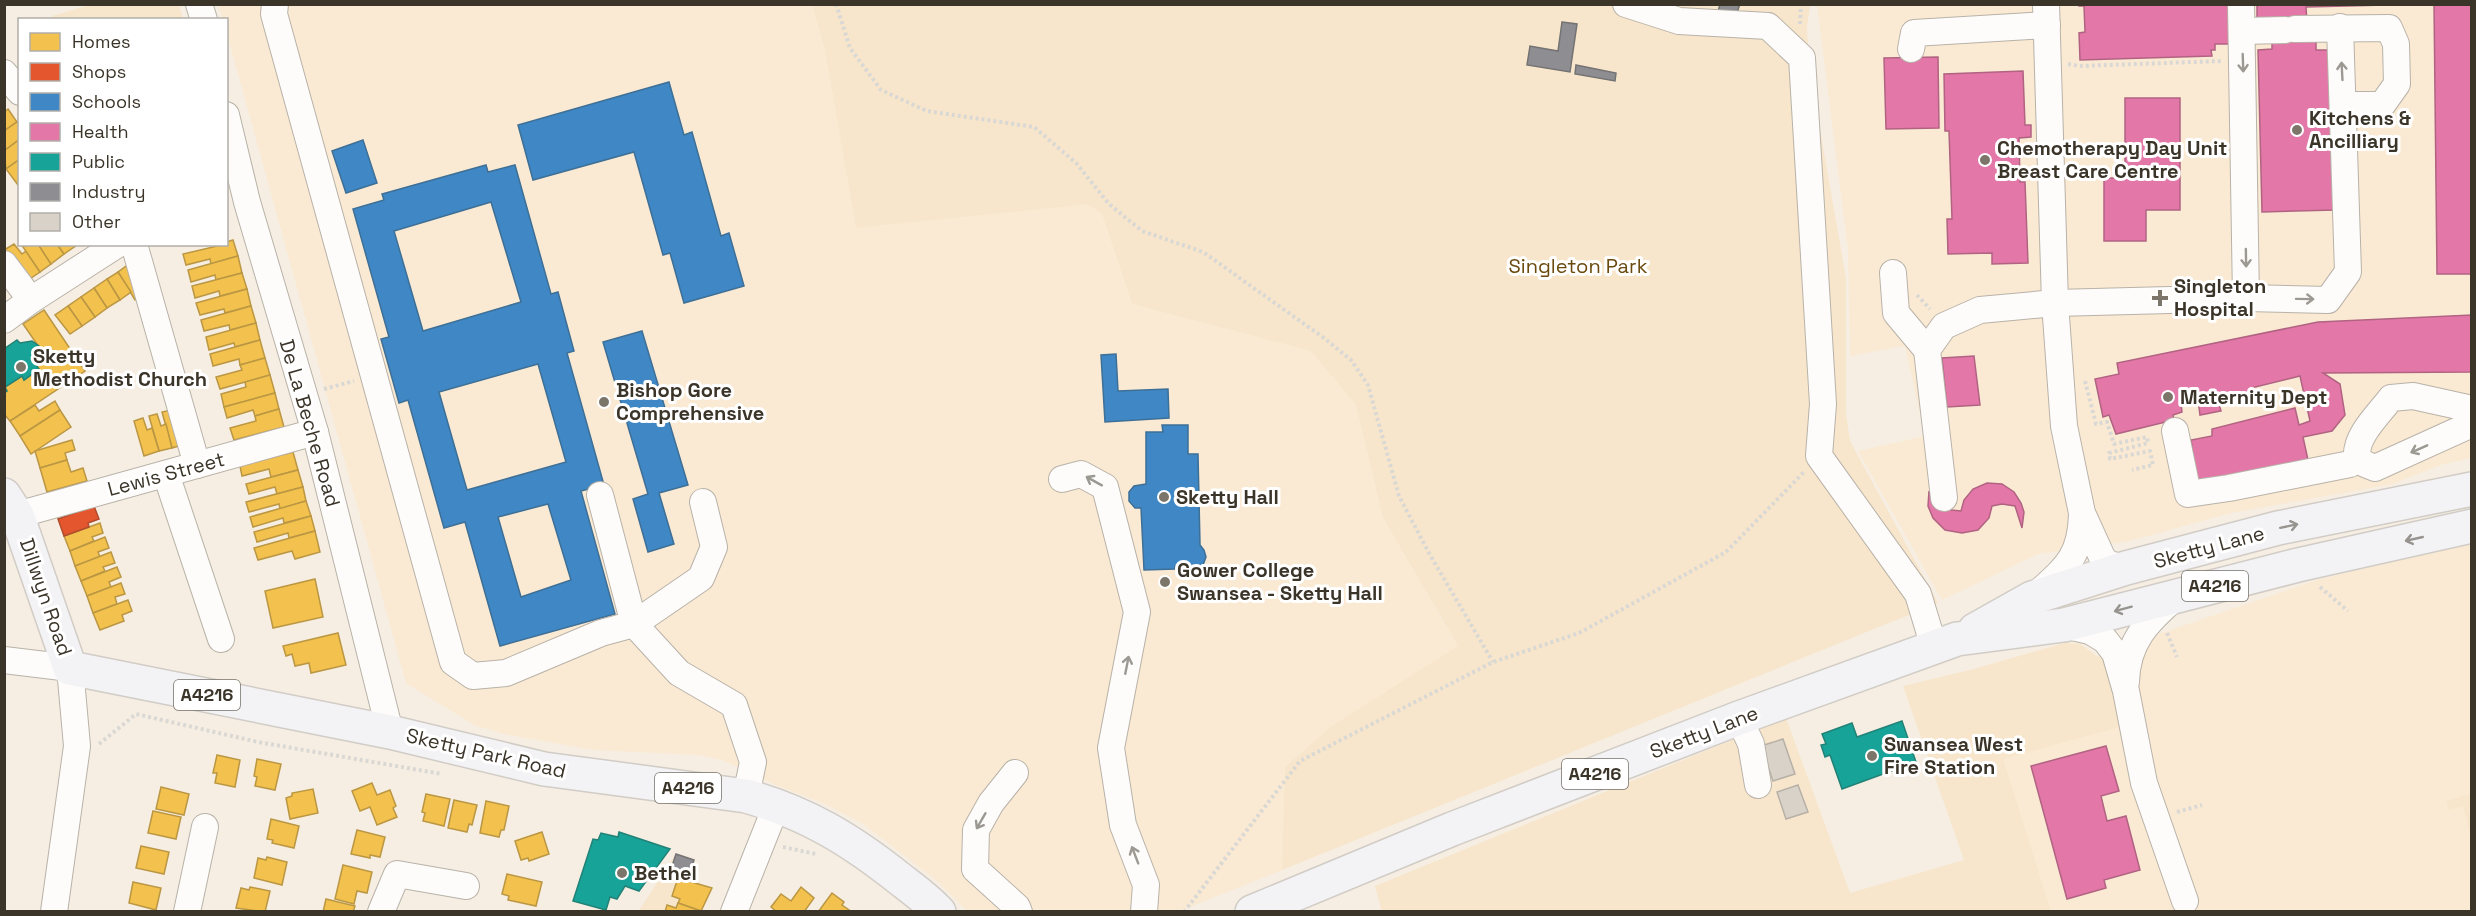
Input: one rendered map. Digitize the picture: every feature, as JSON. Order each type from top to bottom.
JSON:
[{"type":"main road","name":"Sketty Lane","points":[[1252,912],[1452,829],[1739,718],[1946,643],[2032,598],[2126,568],[2278,528],[2472,489]]},
{"type":"main road","name":"Dillwyn Road","points":[[11,505],[70,668]]},
{"type":"main road","name":"Sketty Lane","points":[[1946,643],[2064,625],[2306,563],[2472,526]]},
{"type":"main road","name":"Sketty Park Road","points":[[70,668],[390,732],[544,769],[746,796],[777,804],[826,826],[863,850],[939,912]]},
{"type":"street","points":[[275,4],[274,14],[453,662],[473,676],[506,673],[602,633],[634,624],[701,578],[714,547],[703,502]]},
{"type":"street","points":[[1626,4],[1679,21],[1768,26],[1802,57],[1823,404],[1819,456],[1918,594],[1946,643]]},
{"type":"street","points":[[2241,4],[2246,298]]},
{"type":"street","points":[[1911,49],[1914,33],[2046,15],[2055,303],[2064,426],[2082,513],[2102,557],[2108,564],[2126,568]]},
{"type":"street","points":[[2242,31],[2340,27],[2389,28],[2397,44],[2397,84],[2382,105],[2344,105]]},
{"type":"street","points":[[1927,350],[1944,326],[1980,310],[2055,303],[2246,298],[2328,300],[2348,272],[2340,27]]},
{"type":"street","points":[[4,73],[18,90]]},
{"type":"street","name":"De La Beche Road","points":[[228,131],[237,205],[304,394],[390,732]]},
{"type":"street","points":[[4,320],[115,246]]},
{"type":"street","points":[[135,246],[196,465]]},
{"type":"street","points":[[4,264],[31,300]]},
{"type":"street","points":[[1902,280],[1896,314],[1927,350],[1944,498]]},
{"type":"street","points":[[2472,409],[2413,396],[2391,398],[2361,438],[2356,451],[2357,457],[2365,464],[2375,468],[2472,424]]},
{"type":"street","points":[[2175,431],[2188,494],[2350,464],[2357,457]]},
{"type":"street","name":"Lewis Street","points":[[11,505],[166,474],[315,432]]},
{"type":"street","points":[[166,474],[221,639]]},
{"type":"street","points":[[1062,479],[1082,474],[1105,487],[1137,612],[1111,748],[1123,825],[1146,885],[1144,912]]},
{"type":"street","points":[[600,495],[634,624],[679,673],[734,705],[753,762],[746,796]]},
{"type":"street","points":[[2032,598],[2070,562],[2081,535],[2082,513]]},
{"type":"street","points":[[2126,691],[2127,664],[2133,646],[2142,630],[2156,614],[2179,595]]},
{"type":"street","points":[[2064,625],[2090,631],[2105,640],[2115,653],[2126,691],[2144,783],[2186,901]]},
{"type":"street","name":"Sketty Park Road","points":[[4,660],[70,668]]},
{"type":"street","points":[[54,912],[77,746],[70,668]]},
{"type":"street","points":[[1739,718],[1751,744],[1758,784]]},
{"type":"street","points":[[1015,773],[992,803],[976,830],[975,869],[1017,907],[1019,912]]},
{"type":"street","points":[[734,912],[777,804]]},
{"type":"street","points":[[187,912],[205,827]]},
{"type":"street","points":[[381,912],[397,874],[466,886]]},
{"type":"path","points":[[836,4],[850,48],[881,90],[927,111],[1034,127],[1076,163],[1109,204],[1142,231],[1203,252],[1324,338],[1351,360],[1368,385],[1399,495],[1430,555],[1493,662]]},
{"type":"path","points":[[1799,12],[1801,4]]},
{"type":"path","points":[[2046,59],[2079,66],[2191,62]]},
{"type":"path","points":[[1902,280],[1944,326]]},
{"type":"path","points":[[2083,371],[2096,424],[2107,422],[2114,444],[2147,437],[2148,444],[2109,453],[2110,459],[2150,450],[2153,465],[2132,470]]},
{"type":"path","points":[[304,394],[374,375]]},
{"type":"path","points":[[1184,912],[1300,761],[1493,662],[1580,633],[1726,552],[1819,456]]},
{"type":"path","points":[[2318,585],[2348,611]]},
{"type":"path","points":[[2166,629],[2177,657]]},
{"type":"path","points":[[92,749],[136,714],[258,742],[447,775]]},
{"type":"path","points":[[762,841],[819,855]]},
{"type":"shaded area","points":[[218,5],[812,5],[825,50],[856,228],[1088,203],[1102,214],[1132,304],[1311,351],[1356,405],[1383,518],[1458,647],[1332,726],[1285,767],[1282,870],[1180,911],[967,911],[937,881],[863,824],[823,803],[778,786],[722,760],[698,755],[593,750],[504,734],[474,725],[406,683],[228,38],[228,18],[223,18]]},
{"type":"shaded area","name":"Singleton Hospital","points":[[1817,5],[2471,5],[2471,458],[2441,465],[2393,484],[2231,513],[2126,542],[2038,554],[1942,600],[1858,451],[1925,436],[1905,346],[1850,356],[1848,249]]},
{"type":"shaded area","points":[[2471,542],[2471,911],[2051,911],[1974,669],[2065,643],[2080,644],[2098,657],[2103,653],[2317,580]]},
{"type":"green space","points":[[90,5],[179,5],[183,18],[52,18],[52,16]]},
{"type":"green space","name":"Singleton Park","points":[[812,5],[1810,5],[1807,28],[1809,67],[1846,278],[1846,414],[1850,441],[1938,603],[1282,870],[1285,767],[1332,726],[1458,646],[1383,518],[1356,405],[1311,351],[1132,304],[1102,214],[1088,204],[856,228],[825,50]]},
{"type":"green space","points":[[2065,643],[2080,644],[2098,657],[2103,653],[2123,726],[2003,759],[2051,911],[1382,912],[1375,886],[1786,718],[1850,893],[1964,860],[1903,686]]},
{"type":"green space","points":[[2472,794],[2471,837],[2463,806],[2449,810],[2446,801]]},
{"type":"green space","points":[[676,854],[670,872],[687,879],[686,881],[678,879],[680,899],[676,908],[668,905],[665,911],[638,912]]},
{"type":"building: Homes","points":[[8,109],[17,122],[4,131],[4,112]]},
{"type":"building: Homes","points":[[18,123],[18,140],[4,151],[4,131]]},
{"type":"building: Homes","points":[[18,140],[18,160],[6,169],[4,151]]},
{"type":"building: Homes","points":[[18,160],[18,185],[6,169]]},
{"type":"building: Homes","points":[[233,240],[238,256],[211,264],[210,259],[186,265],[183,254],[217,246],[228,246],[228,241]]},
{"type":"building: Homes","points":[[14,244],[22,254],[26,251],[40,272],[25,282],[4,253],[4,250]]},
{"type":"building: Homes","points":[[22,246],[39,246],[51,264],[40,272]]},
{"type":"building: Homes","points":[[39,246],[58,246],[64,254],[51,264]]},
{"type":"building: Homes","points":[[58,246],[76,246],[64,254]]},
{"type":"building: Homes","points":[[238,256],[242,273],[216,280],[215,275],[191,282],[188,270]]},
{"type":"building: Homes","points":[[136,259],[145,293],[135,300],[118,272]]},
{"type":"building: Homes","points":[[118,272],[131,292],[120,300],[107,279]]},
{"type":"building: Homes","points":[[242,273],[247,289],[220,296],[219,291],[195,298],[192,286]]},
{"type":"building: Homes","points":[[107,279],[120,300],[107,308],[94,288]]},
{"type":"building: Homes","points":[[94,288],[107,308],[95,317],[81,297]]},
{"type":"building: Homes","points":[[247,289],[251,306],[225,313],[224,309],[200,315],[196,303]]},
{"type":"building: Homes","points":[[81,297],[95,317],[82,326],[68,306]]},
{"type":"building: Homes","points":[[68,306],[82,326],[70,334],[55,315]]},
{"type":"building: Homes","points":[[251,306],[256,323],[230,330],[229,325],[204,331],[201,320]]},
{"type":"building: Homes","points":[[44,310],[85,371],[10,421],[4,414],[4,393],[7,391],[5,387],[22,376],[24,380],[39,369],[36,365],[41,358],[41,350],[23,324]]},
{"type":"building: Homes","points":[[256,323],[260,340],[235,347],[234,343],[209,350],[206,337]]},
{"type":"building: Homes","points":[[260,340],[265,358],[240,365],[239,359],[213,366],[210,354]]},
{"type":"building: Homes","points":[[265,358],[270,375],[220,389],[216,377],[242,370],[240,365]]},
{"type":"building: Homes","points":[[270,375],[275,393],[224,407],[221,394],[246,387],[245,382]]},
{"type":"building: Homes","points":[[275,393],[279,409],[255,416],[253,410],[227,418],[224,407]]},
{"type":"building: Homes","points":[[55,401],[60,410],[20,436],[10,421],[35,405],[39,411]]},
{"type":"building: Homes","points":[[279,409],[284,427],[234,440],[230,428],[256,421],[255,416]]},
{"type":"building: Homes","points":[[60,410],[71,427],[31,454],[20,436]]},
{"type":"building: Homes","points":[[171,410],[189,443],[172,448],[162,412]]},
{"type":"building: Homes","points":[[157,414],[161,426],[166,424],[172,448],[159,451],[149,416]]},
{"type":"building: Homes","points":[[143,418],[147,430],[152,428],[159,451],[144,456],[134,421]]},
{"type":"building: Homes","points":[[72,440],[75,450],[65,453],[67,460],[40,468],[35,451]]},
{"type":"building: Homes","points":[[293,452],[298,470],[271,477],[269,469],[242,476],[240,466]]},
{"type":"building: Homes","points":[[67,460],[71,472],[83,468],[87,481],[47,492],[40,468]]},
{"type":"building: Homes","points":[[298,470],[303,487],[277,494],[275,487],[249,494],[246,484]]},
{"type":"building: Homes","points":[[303,487],[306,501],[280,509],[279,504],[249,512],[246,502]]},
{"type":"building: Homes","points":[[306,501],[311,516],[284,523],[283,518],[253,527],[250,517]]},
{"type":"building: Homes","points":[[311,516],[315,531],[289,538],[288,533],[257,542],[254,532]]},
{"type":"building: Homes","points":[[100,523],[103,533],[92,537],[94,541],[70,551],[64,536]]},
{"type":"building: Homes","points":[[315,531],[320,552],[295,559],[292,551],[258,560],[254,548]]},
{"type":"building: Homes","points":[[105,537],[109,548],[98,552],[100,557],[75,566],[70,551]]},
{"type":"building: Homes","points":[[111,552],[115,563],[103,567],[105,571],[81,581],[75,566]]},
{"type":"building: Homes","points":[[117,567],[121,577],[109,582],[111,587],[87,596],[81,581]]},
{"type":"building: Homes","points":[[315,579],[323,617],[273,628],[265,591]]},
{"type":"building: Homes","points":[[121,583],[125,594],[115,597],[117,604],[93,613],[87,596]]},
{"type":"building: Homes","points":[[128,600],[132,611],[122,615],[124,621],[100,630],[93,613]]},
{"type":"building: Homes","points":[[338,633],[346,665],[311,673],[309,663],[295,666],[292,654],[286,656],[283,646]]},
{"type":"building: Homes","points":[[217,755],[240,760],[235,787],[215,783],[217,773],[213,773]]},
{"type":"building: Homes","points":[[257,759],[281,764],[275,790],[255,786]]},
{"type":"building: Homes","points":[[372,783],[377,795],[390,790],[396,806],[393,808],[397,817],[377,825],[370,807],[360,811],[352,791]]},
{"type":"building: Homes","points":[[161,787],[189,794],[184,815],[156,809]]},
{"type":"building: Homes","points":[[313,789],[318,813],[290,819],[286,798],[292,796],[292,793]]},
{"type":"building: Homes","points":[[426,794],[450,799],[444,826],[423,821],[425,813],[422,812]]},
{"type":"building: Homes","points":[[454,800],[477,805],[472,825],[469,824],[467,832],[448,828]]},
{"type":"building: Homes","points":[[486,801],[509,806],[504,830],[501,830],[499,837],[480,833]]},
{"type":"building: Homes","points":[[153,811],[181,817],[176,839],[148,833]]},
{"type":"building: Homes","points":[[271,819],[299,826],[294,848],[272,843],[273,840],[267,839]]},
{"type":"building: Homes","points":[[357,830],[385,837],[380,857],[370,855],[370,858],[351,854]]},
{"type":"building: Homes","points":[[542,832],[549,854],[529,861],[528,858],[521,860],[515,841]]},
{"type":"building: Homes","points":[[141,846],[169,852],[164,874],[136,868]]},
{"type":"building: Homes","points":[[267,857],[287,862],[282,885],[254,878],[258,858],[266,860]]},
{"type":"building: Homes","points":[[343,865],[372,872],[367,893],[357,891],[354,904],[335,899]]},
{"type":"building: Homes","points":[[507,874],[542,882],[536,906],[508,900],[509,896],[502,894]]},
{"type":"building: Homes","points":[[678,878],[712,888],[701,911],[678,903],[680,899],[672,896]]},
{"type":"building: Homes","points":[[133,882],[161,888],[156,910],[129,903]]},
{"type":"building: Homes","points":[[250,887],[270,891],[265,912],[236,908],[241,888],[249,890]]},
{"type":"building: Homes","points":[[801,887],[814,898],[804,912],[777,912],[771,907],[781,894],[791,901]]},
{"type":"building: Homes","points":[[832,893],[844,902],[842,905],[852,912],[818,912]]},
{"type":"building: Homes","points":[[326,899],[355,906],[353,912],[323,912]]},
{"type":"building: Homes","points":[[678,903],[701,911],[665,912],[667,905],[676,908]]},
{"type":"building: Shops","points":[[94,506],[99,519],[88,523],[89,527],[64,536],[58,519]]},
{"type":"building: Schools","points":[[669,82],[684,135],[692,132],[721,236],[729,233],[744,286],[684,303],[670,253],[663,255],[634,152],[533,180],[518,125]]},
{"type":"building: Schools","points":[[363,140],[377,183],[346,193],[332,151]]},
{"type":"building: Schools","points":[[486,165],[488,172],[515,165],[551,294],[558,292],[574,351],[567,353],[604,485],[581,491],[615,614],[500,646],[465,522],[444,528],[408,400],[399,403],[381,339],[389,337],[353,209],[384,200],[382,194]],"holes":[[[491,202],[521,302],[423,331],[394,231]],[[538,364],[566,462],[467,490],[439,392]],[[548,504],[571,580],[521,597],[498,517]]]},
{"type":"building: Schools","points":[[642,331],[688,485],[659,493],[674,544],[648,552],[633,499],[648,494],[603,342]]},
{"type":"building: Schools","points":[[1116,354],[1118,391],[1168,389],[1169,418],[1105,422],[1101,355]]},
{"type":"building: Schools","name":"Sketty Hall","points":[[1162,425],[1188,425],[1188,454],[1198,454],[1200,545],[1206,557],[1203,565],[1144,570],[1141,508],[1135,508],[1129,501],[1129,492],[1134,486],[1146,484],[1146,432],[1163,432]]},
{"type":"building: Health","points":[[2079,4],[2229,4],[2230,44],[2215,44],[2215,50],[2211,50],[2212,56],[2080,60],[2079,33],[2085,32],[2084,6],[2079,6]]},
{"type":"building: Health","name":"Kitchens & Ancilliary","points":[[2257,4],[2426,4],[2306,7],[2307,23],[2316,38],[2316,50],[2332,50],[2335,210],[2262,212],[2258,50],[2272,49],[2272,40],[2257,23]]},
{"type":"building: Health","points":[[2434,4],[2472,4],[2472,274],[2437,274]]},
{"type":"building: Health","points":[[1938,57],[1939,128],[1886,129],[1884,58]]},
{"type":"building: Health","name":"Chemotherapy Day Unit Breast Care Centre","points":[[2023,71],[2025,125],[2031,125],[2031,137],[2019,138],[2020,182],[2025,182],[2028,263],[1992,264],[1992,253],[1948,254],[1947,219],[1952,219],[1949,131],[1945,131],[1944,74]]},
{"type":"building: Health","points":[[2125,98],[2180,98],[2180,210],[2146,210],[2146,241],[2104,241],[2104,178],[2125,178]]},
{"type":"building: Health","name":"Maternity Dept","points":[[2472,315],[2472,372],[2323,373],[2340,384],[2345,415],[2332,431],[2303,437],[2308,460],[2198,484],[2191,440],[2212,436],[2212,429],[2295,408],[2299,425],[2310,421],[2300,376],[2251,388],[2252,393],[2218,401],[2221,411],[2200,415],[2198,400],[2181,404],[2182,412],[2173,415],[2174,420],[2116,434],[2109,415],[2103,417],[2095,379],[2119,374],[2117,363],[2318,322]]},
{"type":"building: Health","points":[[1974,356],[1980,405],[1947,407],[1942,358]]},
{"type":"building: Health","points":[[1987,483],[2002,484],[2014,492],[2024,512],[2022,528],[2015,506],[2002,504],[1992,506],[1989,518],[1978,530],[1962,533],[1945,530],[1933,518],[1928,506],[1929,491],[1934,502],[1941,509],[1961,511],[1964,500],[1973,489]]},
{"type":"building: Health","points":[[2106,746],[2119,791],[2101,796],[2107,821],[2126,816],[2140,870],[2104,880],[2106,888],[2067,899],[2031,766]]},
{"type":"building: Public","name":"Sketty Methodist Church","points":[[17,340],[20,343],[32,341],[39,346],[41,358],[36,365],[39,369],[24,380],[22,376],[5,387],[7,391],[4,393],[4,349]]},
{"type":"building: Public","name":"Swansea West Fire Station","points":[[1902,721],[1916,762],[1842,789],[1830,755],[1825,757],[1821,745],[1826,744],[1822,734],[1852,723],[1857,737]]},
{"type":"building: Public","points":[[619,832],[670,849],[639,891],[625,886],[617,899],[610,897],[606,910],[573,901],[593,839],[598,840],[601,833],[618,837]]},
{"type":"building: Industry","points":[[1720,4],[1740,4],[1735,18],[1718,12]]},
{"type":"building: Industry","points":[[1562,22],[1577,24],[1570,72],[1527,65],[1530,46],[1558,51]]},
{"type":"building: Industry","points":[[1576,65],[1616,73],[1615,81],[1575,74]]},
{"type":"building: Industry","points":[[676,854],[694,860],[688,879],[670,872]]},
{"type":"building: Other","points":[[1783,739],[1795,774],[1773,781],[1761,746]]},
{"type":"building: Other","points":[[1798,785],[1808,812],[1786,819],[1777,792]]},
{"type":"place","name":"Kitchens & Ancilliary","points":[[2297,130]]},
{"type":"place","name":"Chemotherapy Day Unit Breast Care Centre","points":[[1985,160]]},
{"type":"place","name":"Singleton Hospital","points":[[2160,298]]},
{"type":"place","name":"Sketty Methodist Church","points":[[21,367]]},
{"type":"place","name":"Maternity Dept","points":[[2168,397]]},
{"type":"place","name":"Bishop Gore Comprehensive","points":[[604,402]]},
{"type":"place","name":"Sketty Hall","points":[[1164,497]]},
{"type":"place","name":"Gower College Swansea - Sketty Hall","points":[[1165,582]]},
{"type":"place","name":"Swansea West Fire Station","points":[[1872,756]]},
{"type":"place","name":"Bethel","points":[[622,873]]}]
